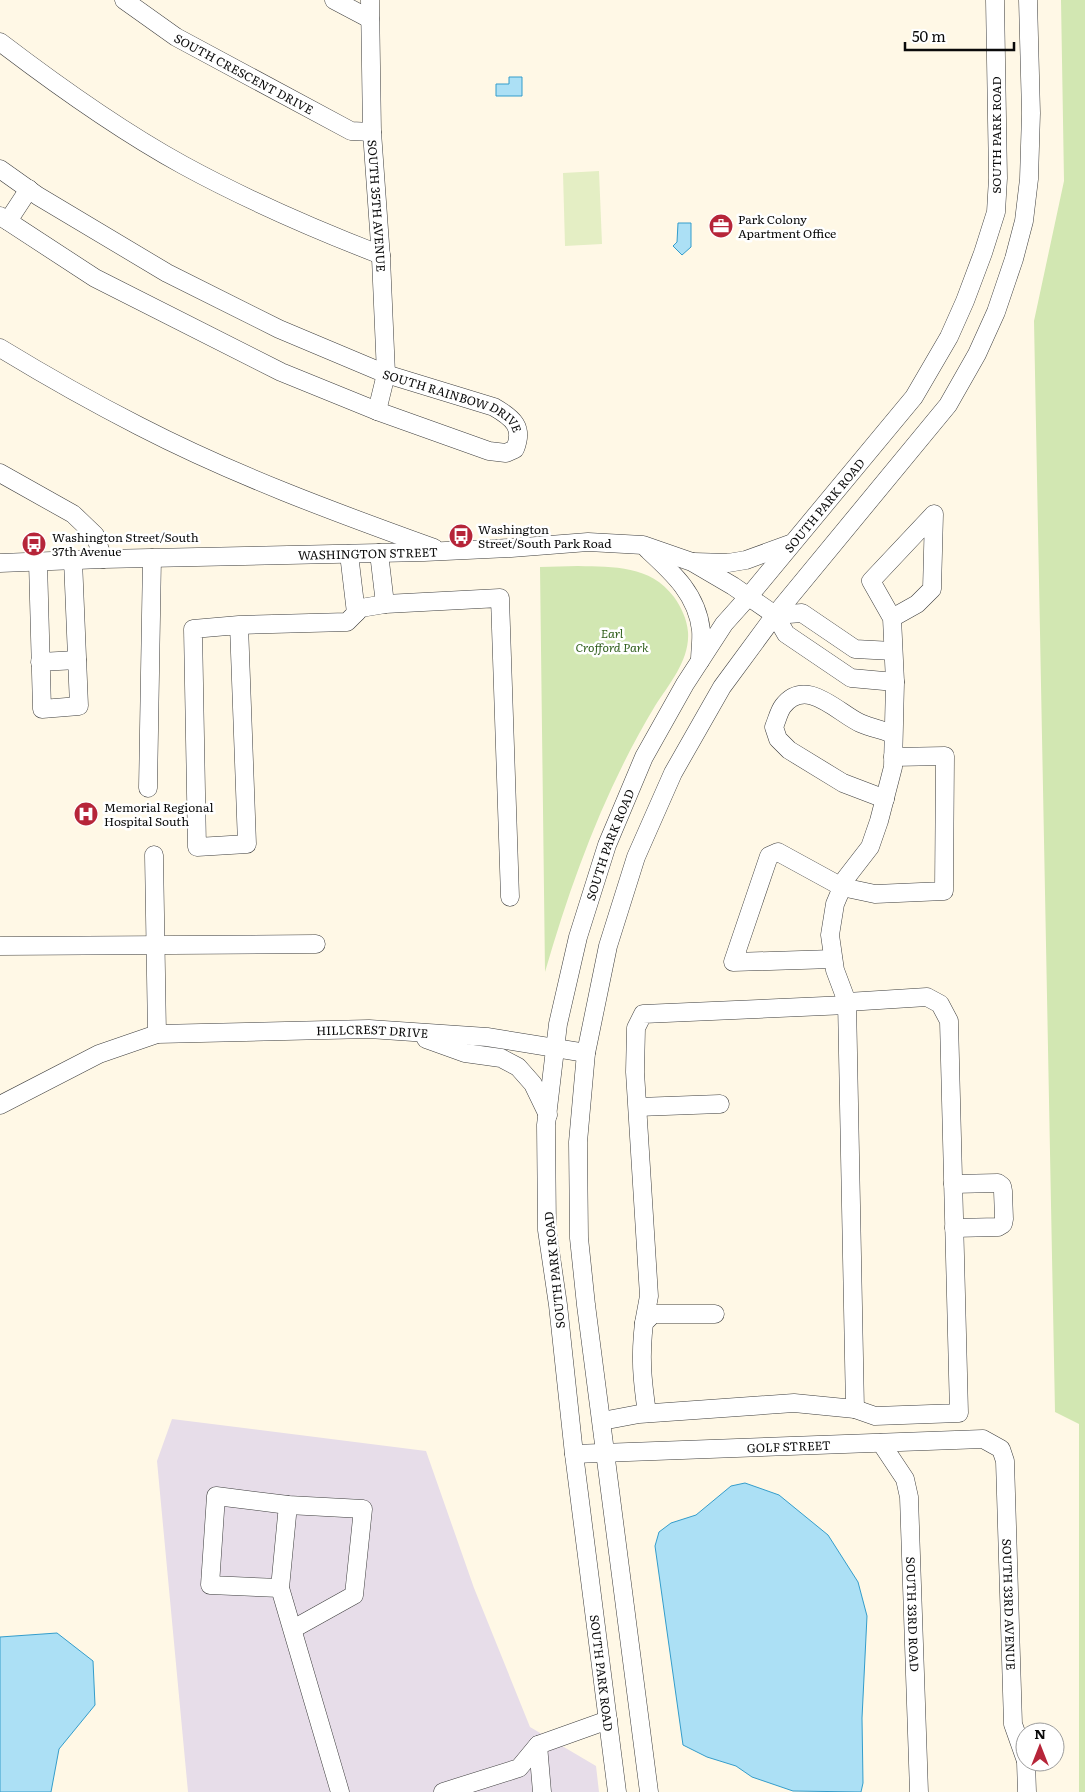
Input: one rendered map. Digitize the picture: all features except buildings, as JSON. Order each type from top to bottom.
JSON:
[{"type":"street","name":"SOUTH CRESCENT DRIVE","points":[[124,0],[176,37],[351,131],[372,132]]},
{"type":"street","points":[[334,0],[370,19]]},
{"type":"street","name":"SOUTH 35TH AVENUE","points":[[370,0],[372,132],[381,255],[386,374],[377,411]]},
{"type":"street","name":"SOUTH PARK ROAD","points":[[617,1792],[574,1454],[558,1305],[547,1230],[548,1115],[558,1024],[578,937],[607,845],[644,757],[685,684],[724,624],[914,397],[949,337],[965,301],[996,212],[998,178],[995,0]]},
{"type":"street","points":[[649,1792],[579,1238],[578,1142],[586,1053],[608,946],[636,857],[674,773],[722,687],[776,615],[948,405],[977,354],[996,312],[1014,259],[1024,221],[1029,179],[1031,113],[1028,0]]},
{"type":"street","points":[[0,42],[74,98],[183,165],[331,236],[381,255]]},
{"type":"street","name":"SOUTH RAINBOW DRIVE","points":[[0,169],[28,189],[167,273],[279,329],[386,374],[494,407],[506,414],[517,425],[519,438],[515,449],[506,453],[489,451],[377,411],[281,372],[95,278],[4,218],[28,189]]},
{"type":"street","points":[[0,348],[86,399],[175,443],[323,507],[442,551]]},
{"type":"street","points":[[0,473],[73,514],[95,535],[103,559]]},
{"type":"street","points":[[855,1409],[847,1004],[835,970],[830,935],[835,904],[846,878],[870,847],[893,767],[895,682],[892,618],[871,581],[934,514],[932,589],[917,604],[892,618]]},
{"type":"street","name":"WASHINGTON STREET","points":[[0,563],[442,551],[588,542],[643,545],[692,562],[749,596],[776,615]]},
{"type":"street","points":[[692,562],[728,563],[746,560],[793,543]]},
{"type":"street","points":[[643,545],[687,589],[699,616],[701,633],[700,663]]},
{"type":"street","points":[[380,553],[385,604]]},
{"type":"street","points":[[349,554],[356,613]]},
{"type":"street","points":[[148,788],[152,558]]},
{"type":"street","points":[[38,562],[42,709],[79,706],[73,560]]},
{"type":"street","points":[[239,625],[247,844],[197,847],[193,629],[239,625],[347,622],[362,608],[385,604],[500,598],[510,897]]},
{"type":"street","points":[[776,615],[802,614],[855,649],[893,652]]},
{"type":"street","points":[[776,615],[786,634],[852,678],[895,682]]},
{"type":"street","points":[[841,671],[855,649]]},
{"type":"street","points":[[40,662],[77,660]]},
{"type":"street","points":[[885,799],[843,783],[789,750],[778,739],[774,727],[782,707],[790,699],[805,693],[824,700],[860,723],[894,734]]},
{"type":"street","points":[[834,959],[733,962],[769,856],[778,852],[842,887],[875,894],[944,891],[945,756],[893,757]]},
{"type":"street","points":[[154,856],[157,1034]]},
{"type":"street","points":[[0,946],[316,944]]},
{"type":"street","points":[[602,1421],[647,1413],[794,1403],[855,1409],[875,1416],[959,1413],[949,1021],[940,1004],[927,998],[643,1014],[636,1028],[635,1072],[649,1296],[641,1350],[641,1371],[647,1413]]},
{"type":"street","name":"HILLCREST DRIVE","points":[[0,1105],[99,1054],[157,1034],[368,1029],[487,1037],[586,1053]]},
{"type":"street","points":[[404,1032],[465,1053],[500,1058],[518,1067],[533,1084],[548,1115]]},
{"type":"street","points":[[638,1107],[720,1104]]},
{"type":"street","points":[[953,1184],[998,1184],[1002,1186],[1004,1219],[998,1227],[954,1228]]},
{"type":"street","points":[[644,1322],[653,1314],[715,1314]]},
{"type":"street","name":"GOLF STREET","points":[[574,1454],[984,1439],[1000,1449]]},
{"type":"street","name":"SOUTH 33RD ROAD","points":[[882,1443],[905,1479],[909,1497],[919,1792]]},
{"type":"street","name":"SOUTH 33RD AVENUE","points":[[1000,1449],[1005,1461],[1013,1724],[1015,1730]]},
{"type":"street","points":[[280,1588],[210,1585],[216,1496],[288,1505],[363,1509],[354,1595],[292,1630]]},
{"type":"street","points":[[288,1505],[280,1588],[340,1792]]},
{"type":"street","points":[[443,1792],[519,1768],[538,1745],[608,1720]]},
{"type":"street","points":[[538,1745],[542,1792]]},
{"type":"street","points":[[1026,1772],[1027,1792]]},
{"type":"shaded area","points":[[172,1419],[426,1451],[474,1588],[530,1727],[596,1766],[599,1792],[188,1792],[157,1461]]},
{"type":"green space","points":[[1061,0],[1085,0],[1085,1792],[1079,1792],[1079,1424],[1055,1412],[1034,321],[1064,181]]},
{"type":"green space","points":[[599,171],[602,244],[565,246],[563,173]]},
{"type":"green space","name":"Earl Crofford Park","points":[[578,566],[630,570],[643,573],[654,579],[674,597],[681,609],[687,627],[688,642],[678,671],[637,737],[605,802],[578,869],[545,972],[540,567]]},
{"type":"water","points":[[509,77],[522,77],[522,96],[496,96],[496,84],[509,84]]},
{"type":"water","points":[[678,223],[691,223],[691,247],[682,255],[673,246],[677,242]]},
{"type":"water","points":[[745,1483],[779,1495],[828,1535],[858,1582],[867,1616],[862,1718],[863,1783],[861,1792],[793,1791],[752,1777],[736,1766],[707,1757],[683,1745],[655,1546],[659,1532],[671,1523],[696,1515],[731,1486]]},
{"type":"water","points":[[57,1633],[93,1661],[95,1705],[59,1749],[51,1792],[0,1792],[0,1637]]},
{"type":"place","name":"Park Colony Apartment Office","points":[[721,226]]},
{"type":"place","name":"Washington Street/South Park Road","points":[[461,536]]},
{"type":"place","name":"Washington Street/South 37th Avenue","points":[[34,544]]},
{"type":"place","name":"Memorial Regional Hospital South","points":[[86,814]]}]
